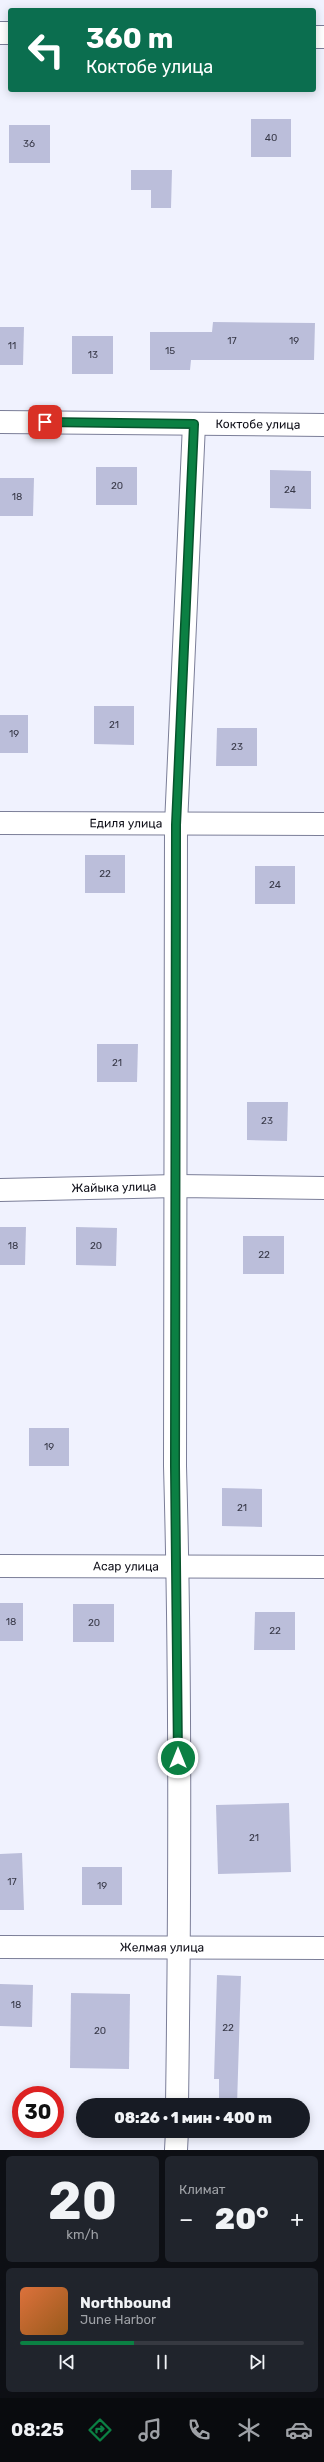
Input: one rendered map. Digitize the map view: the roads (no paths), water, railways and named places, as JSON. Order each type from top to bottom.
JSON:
[{"type":"street","name":"Коктобе улица","points":[[0,422],[324,425]]},
{"type":"street","points":[[177,2098],[179,1948],[178,1568],[175,1466],[177,1186],[176,825],[194,424]]},
{"type":"street","name":"Едиля улица","points":[[0,823],[176,825],[324,824]]},
{"type":"street","name":"Жайыка улица","points":[[0,1190],[177,1186],[324,1188]]},
{"type":"street","name":"Асар улица","points":[[0,1566],[324,1568]]},
{"type":"street","name":"Желмая улица","points":[[0,1947],[324,1948]]},
{"type":"street","points":[[176,2150],[177,2138]]}]
